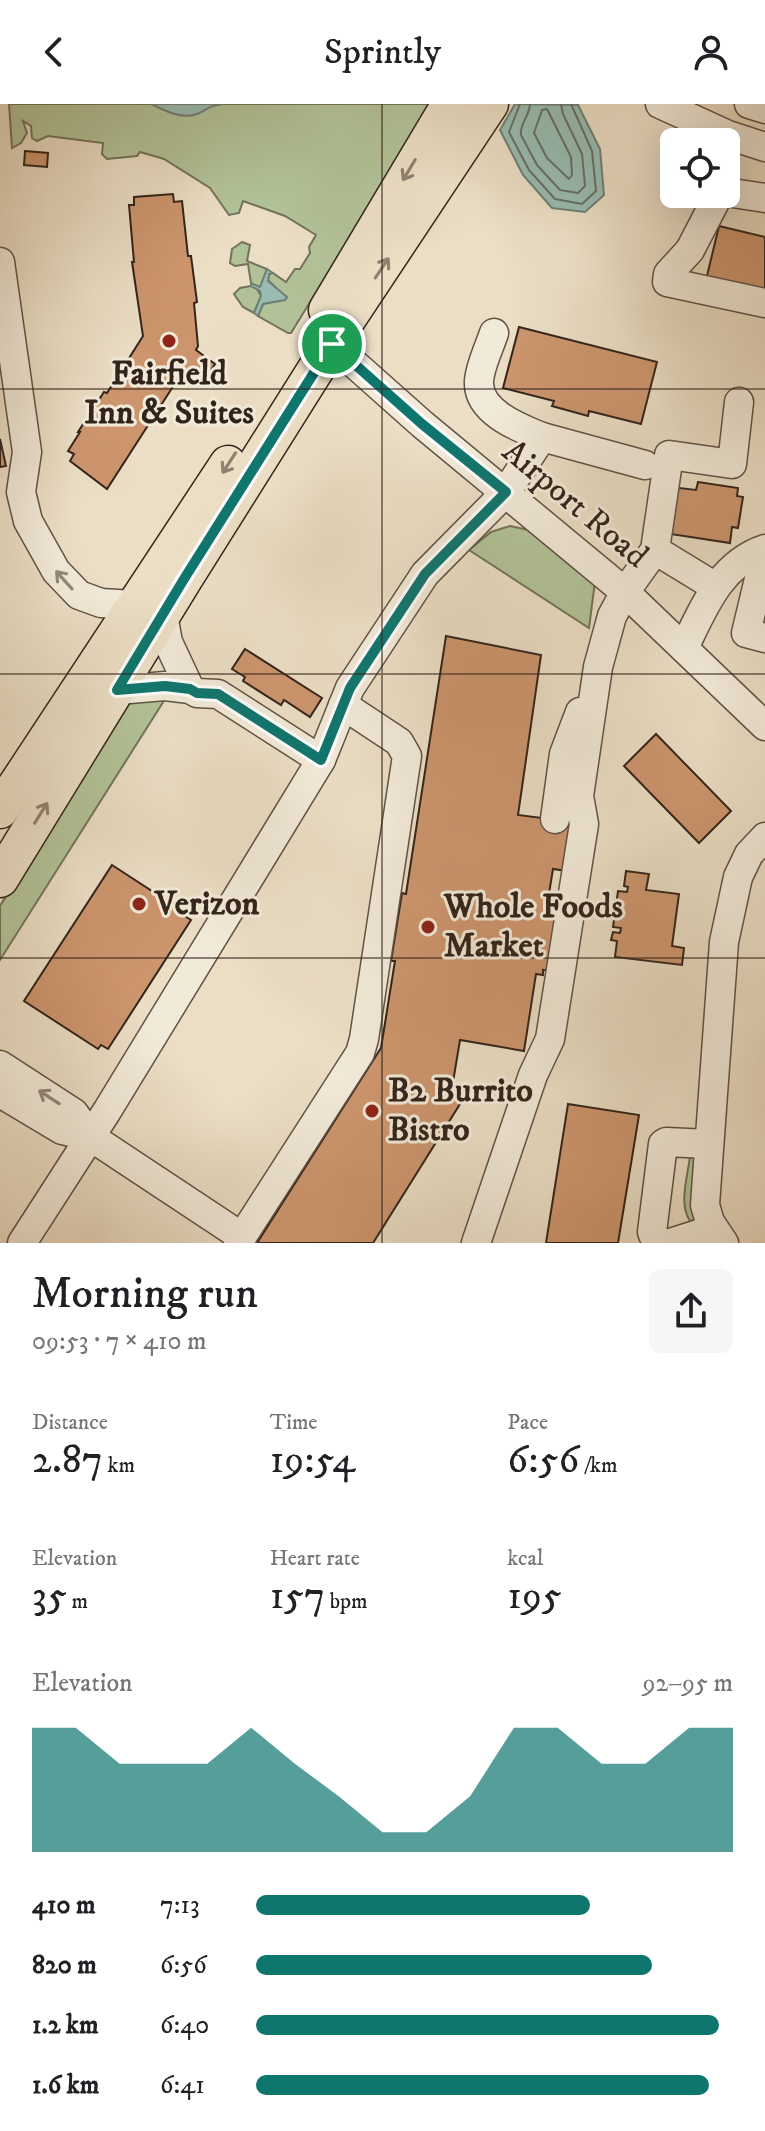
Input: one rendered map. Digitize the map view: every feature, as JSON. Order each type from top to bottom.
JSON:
[{"type":"main road","points":[[0,879],[117,690],[149,610],[450,104]]},
{"type":"main road","points":[[0,810],[149,610],[332,344],[490,104]]},
{"type":"street","points":[[660,104],[728,135],[765,147]]},
{"type":"street","points":[[749,104],[765,109]]},
{"type":"street","points":[[740,194],[765,198]]},
{"type":"street","points":[[712,208],[690,250],[668,274],[667,282],[765,303]]},
{"type":"street","points":[[0,262],[27,458],[22,480],[11,500],[25,513],[40,547],[66,583],[88,599],[149,610],[190,689]]},
{"type":"street","points":[[494,333],[479,378],[481,393],[500,418],[542,437],[645,465]]},
{"type":"street","name":"Airport Road","points":[[332,344],[422,424],[625,592],[765,726]]},
{"type":"street","points":[[555,819],[564,754],[598,667],[612,616],[655,550],[669,455],[732,464],[739,402]]},
{"type":"street","points":[[22,1243],[91,1137],[321,760],[350,688],[425,574],[506,492],[542,437]]},
{"type":"street","points":[[655,550],[714,586]]},
{"type":"street","points":[[684,648],[714,586],[751,554],[765,552],[746,633],[765,638]]},
{"type":"street","points":[[476,1243],[533,1075],[550,1039],[584,824],[579,796],[598,667]]},
{"type":"street","points":[[117,690],[165,686],[218,694],[321,760]]},
{"type":"street","points":[[0,1065],[74,1113],[91,1137],[240,1240],[360,1053],[364,1039],[407,756],[399,742],[343,705]]},
{"type":"street","points":[[670,1243],[719,1236],[705,1209],[720,981],[728,920],[738,877],[749,854],[765,837]]},
{"type":"street","points":[[0,1093],[62,1130],[91,1137]]},
{"type":"street","points":[[662,1243],[652,1232],[661,1148],[666,1142],[709,1144]]},
{"type":"green space","points":[[9,104],[432,104],[291,333],[288,333],[258,316],[263,304],[286,298],[268,280],[269,274],[273,273],[286,282],[295,269],[300,269],[316,235],[285,216],[243,201],[239,213],[229,215],[210,188],[164,159],[140,152],[137,156],[107,159],[102,154],[103,143],[48,136],[37,141],[32,138],[31,126],[23,121],[27,133],[21,143],[12,148]]},
{"type":"green space","points":[[242,242],[250,245],[247,261],[267,269],[260,288],[251,283],[248,264],[235,266],[230,263],[232,249]]},
{"type":"green space","points":[[256,287],[261,296],[254,313],[243,307],[234,294],[240,288]]},
{"type":"green space","points":[[510,526],[533,531],[595,582],[589,628],[469,550],[491,532]]},
{"type":"green space","points":[[167,696],[0,960],[0,906],[126,705],[130,700]]},
{"type":"green space","points":[[690,1156],[698,1156],[700,1221],[694,1225],[684,1202]]},
{"type":"water","points":[[151,104],[223,104],[185,116]]},
{"type":"water","points":[[515,104],[578,105],[600,149],[604,195],[585,212],[552,208],[523,175],[500,130]]},
{"type":"water","points":[[267,269],[273,273],[269,274],[268,281],[287,297],[263,304],[258,316],[254,313],[260,291],[251,283],[260,287]]},
{"type":"building","points":[[25,151],[48,153],[47,167],[24,165]]},
{"type":"building","name":"Fairfield Inn & Suites","points":[[173,194],[174,202],[182,201],[188,256],[191,256],[197,302],[194,303],[196,350],[215,364],[203,383],[183,371],[107,489],[70,461],[74,454],[68,451],[143,336],[132,262],[129,205],[134,205],[134,197]]},
{"type":"building","points":[[719,226],[765,237],[765,294],[706,280]]},
{"type":"building","points":[[519,327],[657,362],[641,424],[589,411],[588,416],[552,406],[554,401],[503,388]]},
{"type":"building","points":[[0,439],[6,466],[0,467]]},
{"type":"building","points":[[698,482],[738,488],[737,496],[743,497],[738,528],[732,527],[730,543],[664,533],[671,487],[696,490]]},
{"type":"building","points":[[446,636],[541,655],[518,815],[574,822],[567,871],[553,869],[545,918],[559,920],[551,971],[543,970],[543,975],[536,974],[524,1051],[460,1040],[452,1088],[465,1096],[373,1243],[257,1243],[381,1048],[395,961],[391,961],[402,893],[406,894]]},
{"type":"building","points":[[245,649],[322,698],[310,717],[284,700],[281,705],[243,681],[245,677],[232,669]]},
{"type":"building","points":[[656,734],[731,811],[699,843],[624,766]]},
{"type":"building","points":[[112,865],[184,912],[182,914],[191,920],[108,1049],[101,1045],[98,1049],[24,1001]]},
{"type":"building","points":[[626,871],[649,874],[646,890],[679,894],[672,946],[684,948],[682,965],[615,957],[617,941],[611,940],[613,932],[620,933],[621,928],[613,927],[618,891],[627,892],[628,887],[624,886]]},
{"type":"building","points":[[568,1104],[639,1115],[618,1243],[546,1243]]},
{"type":"place","name":"Fairfield Inn & Suites","points":[[169,341]]},
{"type":"place","name":"Verizon","points":[[139,904]]},
{"type":"place","name":"Whole Foods Market","points":[[428,927]]},
{"type":"place","name":"B2 Burrito Bistro","points":[[372,1111]]},
{"type":"route","points":[[332,344],[422,424],[506,492],[425,574],[350,688],[321,760],[218,694],[165,686],[117,690],[332,344]]}]
